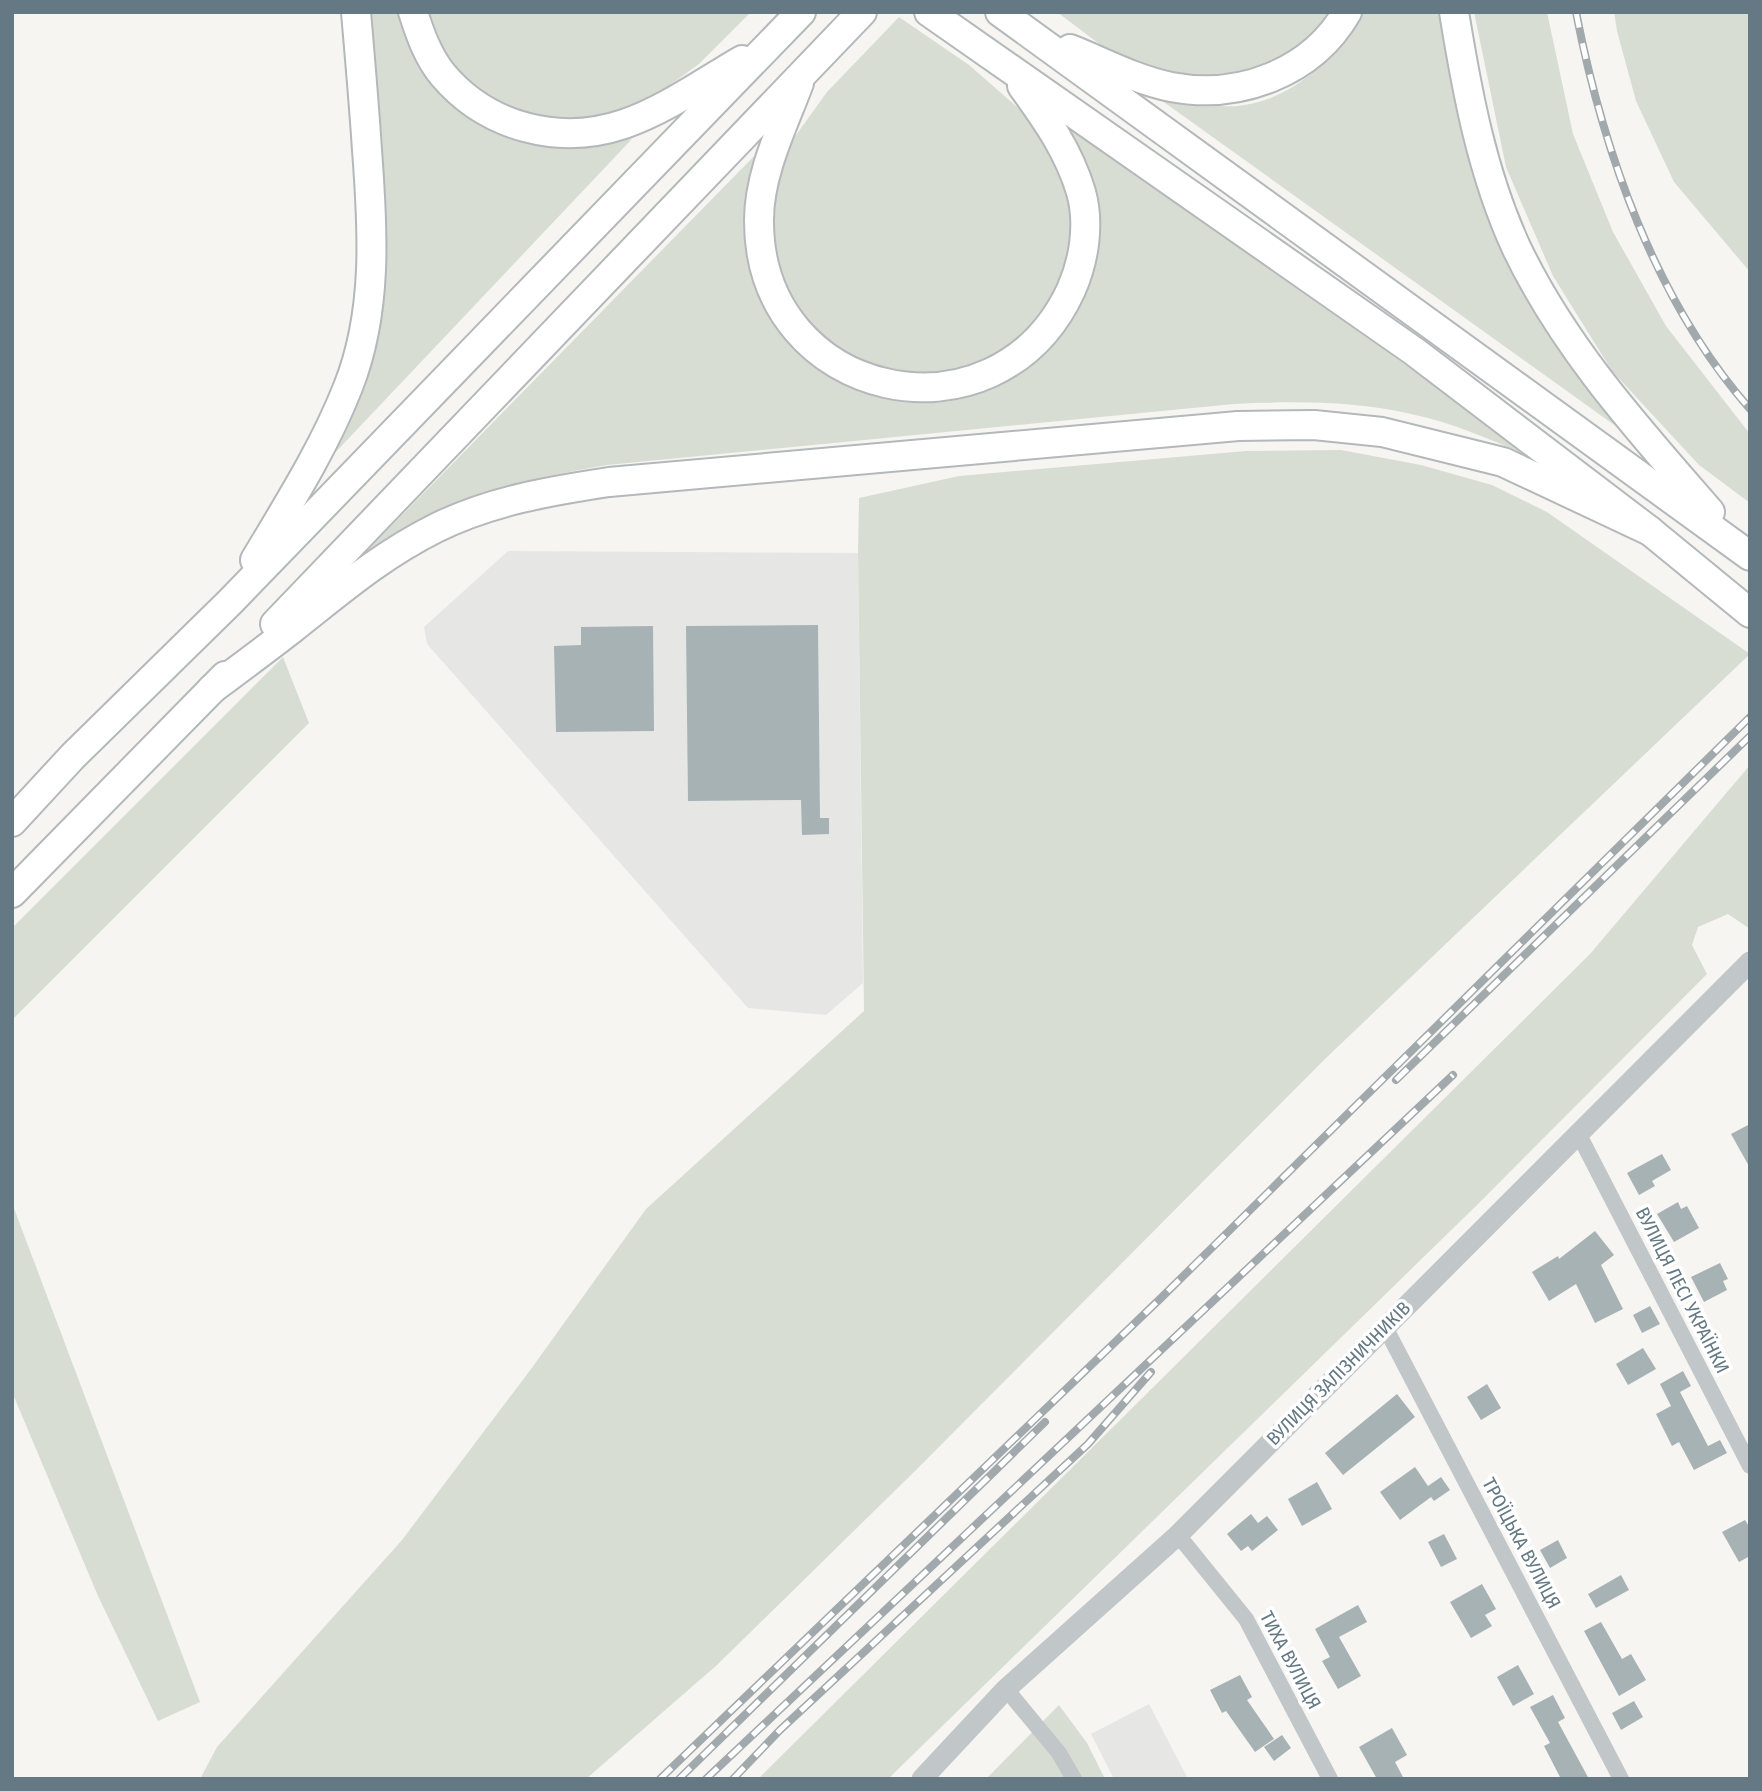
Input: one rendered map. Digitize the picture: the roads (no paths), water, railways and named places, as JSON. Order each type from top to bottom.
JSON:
[{"type":"highway","points":[[230,602],[321,450],[349,384],[364,333],[372,235],[356,12]]},
{"type":"highway","points":[[413,12],[424,45],[442,74],[467,98],[521,127],[546,133],[571,134],[624,124],[679,97],[772,43]]},
{"type":"highway","points":[[12,822],[73,756],[230,602],[802,12]]},
{"type":"highway","points":[[12,893],[212,689],[862,12]]},
{"type":"highway","points":[[929,12],[1415,352],[1650,531],[1749,612]]},
{"type":"highway","points":[[1000,12],[1746,552]]},
{"type":"highway","points":[[1027,30],[1129,74],[1170,87],[1209,91],[1245,86],[1279,75],[1311,56],[1338,28],[1347,12]]},
{"type":"highway","points":[[1454,12],[1467,93],[1490,180],[1516,246],[1543,298],[1578,353],[1619,408],[1746,552]]},
{"type":"highway","points":[[804,70],[764,180],[759,217],[760,248],[768,281],[782,312],[805,340],[831,362],[867,379],[904,387],[939,387],[974,379],[1007,366],[1042,337],[1064,306],[1078,274],[1086,229],[1082,195],[1065,150],[1047,119],[1008,67]]},
{"type":"highway","points":[[212,689],[354,578],[437,528],[498,504],[547,491],[610,482],[1238,426],[1314,425],[1382,432],[1503,462],[1650,531]]},
{"type":"street","name":"ВУЛИЦЯ ЗАЛІЗНИЧНИКІВ","points":[[922,1779],[1006,1689],[1178,1535],[1750,962]]},
{"type":"street","name":"ВУЛИЦЯ ЛЕСІ УКРАЇНКИ","points":[[1578,1133],[1750,1466]]},
{"type":"street","name":"ТРОЇЦЬКА ВУЛИЦЯ","points":[[1385,1327],[1622,1779]]},
{"type":"street","name":"ТИХА ВУЛИЦЯ","points":[[1178,1535],[1246,1619],[1329,1779]]},
{"type":"street","points":[[1006,1689],[1059,1753],[1073,1779]]},
{"type":"railway","points":[[1576,12],[1587,65],[1618,170],[1660,273],[1716,367],[1750,409]]},
{"type":"railway","points":[[660,1779],[1162,1297],[1750,717]]},
{"type":"railway","points":[[1396,1080],[1750,736]]},
{"type":"railway","points":[[706,1779],[1453,1075]]},
{"type":"railway","points":[[733,1779],[780,1730],[1088,1444],[1151,1372]]},
{"type":"railway","points":[[679,1779],[1045,1422]]}]
